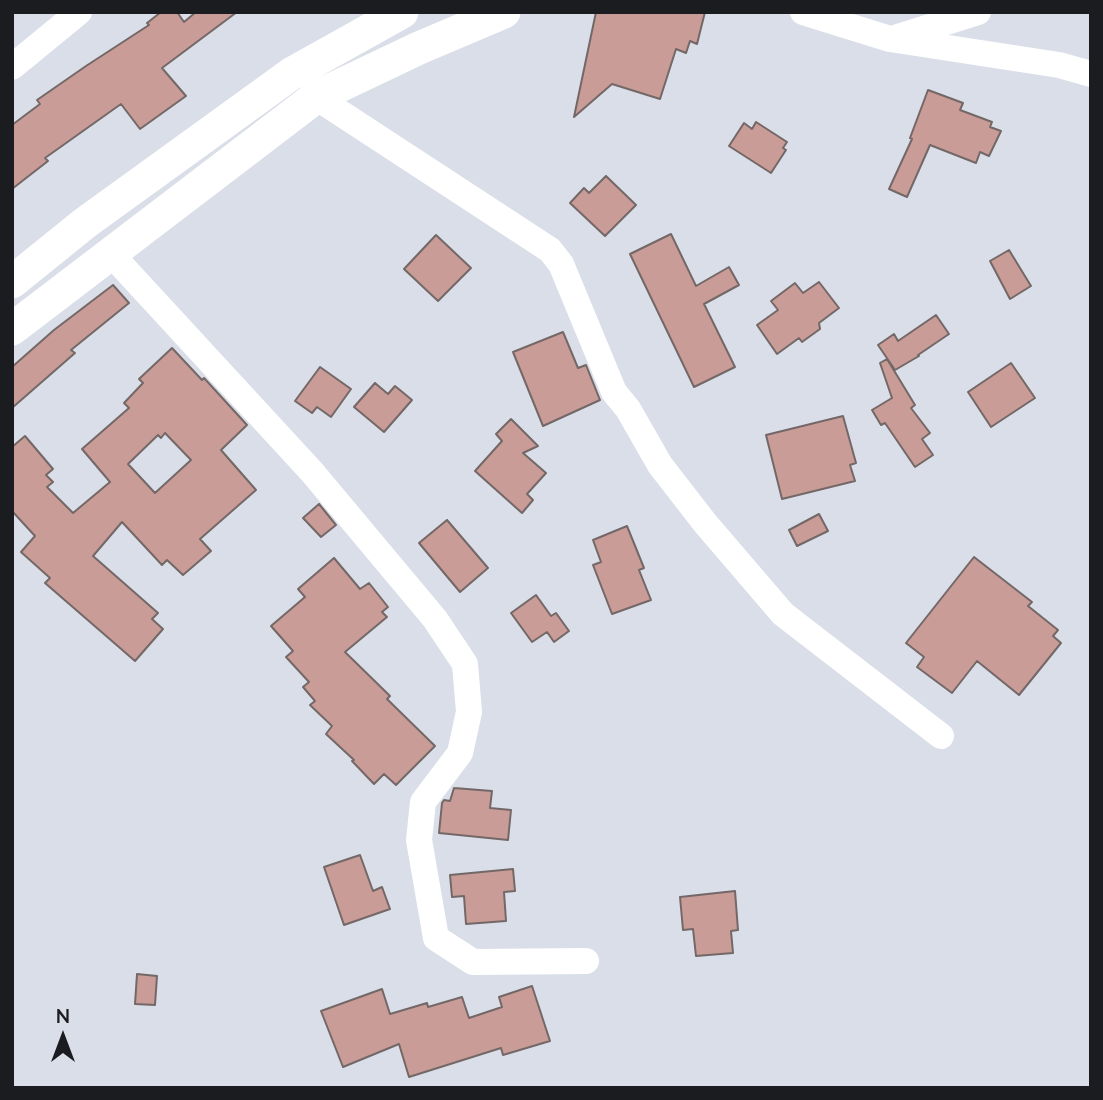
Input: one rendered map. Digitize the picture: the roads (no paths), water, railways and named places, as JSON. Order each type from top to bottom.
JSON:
[{"type":"street","points":[[12,67],[79,12]]},
{"type":"street","points":[[12,282],[85,223],[291,74],[402,12]]},
{"type":"street","points":[[12,329],[316,97],[419,48],[504,12]]},
{"type":"street","points":[[803,12],[890,39],[1059,65],[1091,74]]},
{"type":"street","points":[[890,39],[978,12]]},
{"type":"street","points":[[316,97],[550,250],[561,264],[614,392],[628,409],[660,465],[705,523],[783,614],[942,736]]},
{"type":"street","points":[[112,255],[312,472],[435,619],[465,664],[469,712],[460,753],[423,802],[419,840],[436,938],[473,962],[586,961]]}]
